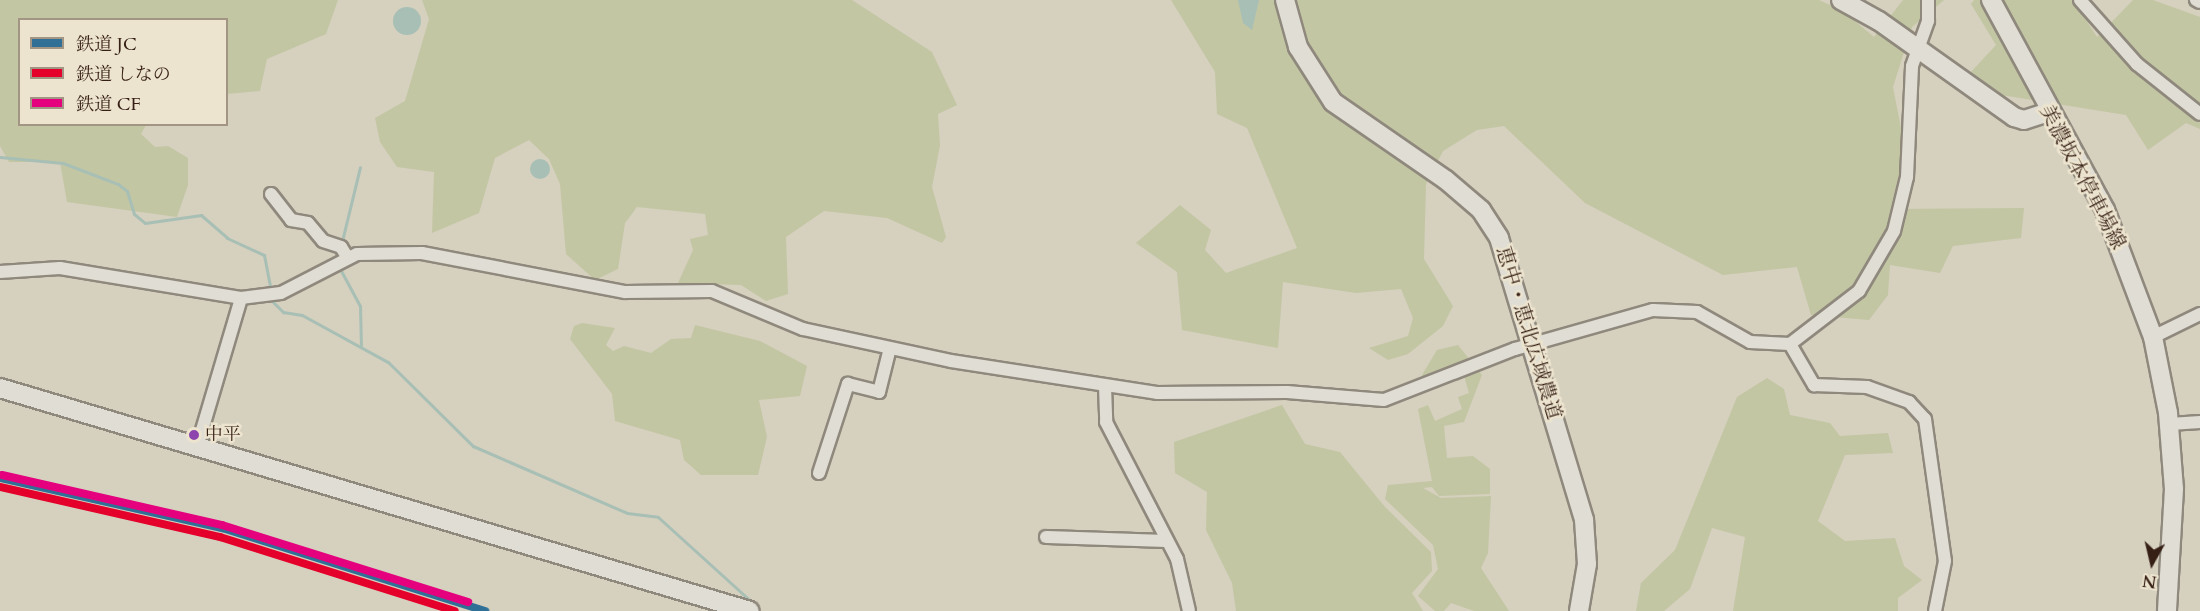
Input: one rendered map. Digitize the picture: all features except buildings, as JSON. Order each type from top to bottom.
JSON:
[{"type":"street","name":"恵中・恵北広域農道","points":[[1286,0],[1298,47],[1333,102],[1481,210],[1507,256],[1584,520],[1587,564],[1579,611]]},
{"type":"street","points":[[1840,0],[1919,50],[2020,119],[2048,112]]},
{"type":"street","points":[[0,272],[60,268],[241,298],[281,294],[348,258],[369,251],[422,252],[625,292],[712,291],[803,329],[890,348],[1157,393],[1287,392],[1372,401],[1533,345],[1634,314],[1676,310],[1705,315],[1750,342],[1790,344],[1859,291],[1894,231],[1904,196],[1909,95],[1928,21],[1928,0]]},
{"type":"street","name":"美濃坂本停車場線","points":[[1991,0],[2048,112],[2104,210],[2153,337],[2170,424],[2175,535],[2167,611]]},
{"type":"street","points":[[2080,0],[2137,64],[2200,114]]},
{"type":"street","points":[[271,194],[291,220],[308,223],[323,241],[341,247],[348,258]]},
{"type":"street","points":[[197,447],[241,298]]},
{"type":"street","points":[[2153,337],[2200,314]]},
{"type":"street","points":[[1790,344],[1814,385],[1867,387],[1909,402],[1925,419],[1945,561],[1935,611]]},
{"type":"street","points":[[819,473],[848,384],[879,392],[890,348]]},
{"type":"street","points":[[1105,386],[1106,422],[1167,541],[1189,611]]},
{"type":"street","points":[[0,388],[750,611]]},
{"type":"street","points":[[2170,424],[2200,422]]},
{"type":"street","points":[[1046,537],[1167,541]]},
{"type":"green space","points":[[0,0],[338,0],[326,34],[267,59],[260,91],[228,94],[228,18],[18,18],[18,126],[145,126],[141,134],[155,147],[168,146],[188,158],[188,185],[177,217],[67,202],[60,162],[9,162],[0,146]]},
{"type":"green space","points":[[422,0],[852,0],[932,52],[957,105],[938,114],[940,145],[932,187],[946,237],[942,243],[887,218],[824,211],[786,237],[788,294],[766,301],[741,285],[678,283],[693,250],[690,239],[708,235],[705,214],[637,207],[625,223],[618,269],[595,280],[566,254],[560,184],[549,159],[529,140],[495,158],[479,213],[432,233],[434,172],[397,167],[380,142],[375,118],[405,101],[429,19]]},
{"type":"green space","points":[[1171,0],[1819,0],[1843,11],[1874,37],[1903,0],[1944,0],[1912,27],[1893,87],[1905,149],[1891,209],[2024,208],[2021,238],[1953,246],[1940,273],[1890,265],[1888,295],[1869,320],[1811,315],[1797,267],[1723,275],[1585,203],[1504,126],[1477,130],[1443,151],[1426,184],[1424,259],[1453,306],[1443,326],[1408,354],[1388,360],[1369,348],[1408,336],[1413,318],[1401,289],[1356,293],[1283,282],[1278,348],[1182,330],[1177,272],[1136,243],[1180,205],[1211,230],[1205,250],[1226,273],[1297,248],[1247,128],[1217,114],[1215,72]]},
{"type":"green space","points":[[1974,0],[2073,0],[2097,37],[2133,0],[2153,0],[2200,17],[2200,129],[2186,123],[2148,150],[2126,115],[1995,94],[1970,73],[1996,45],[1971,4]]},
{"type":"green space","points":[[582,323],[615,328],[606,345],[613,351],[624,346],[651,353],[671,339],[691,338],[695,325],[760,341],[807,366],[800,396],[759,400],[767,437],[758,475],[701,475],[684,460],[680,440],[615,421],[612,394],[570,339],[574,326]]},
{"type":"green space","points":[[1458,345],[1482,375],[1464,422],[1444,426],[1447,458],[1473,456],[1490,469],[1490,494],[1439,496],[1432,487],[1423,488],[1441,498],[1491,496],[1488,553],[1481,568],[1509,611],[1474,611],[1451,603],[1444,611],[1435,611],[1418,596],[1438,569],[1433,545],[1385,499],[1388,485],[1432,481],[1418,409],[1428,405],[1435,421],[1462,409],[1458,397],[1469,393],[1462,369],[1425,383],[1422,375],[1437,350]]},
{"type":"green space","points":[[1767,378],[1784,389],[1790,415],[1830,423],[1840,436],[1888,433],[1893,453],[1845,455],[1818,521],[1845,541],[1895,538],[1904,566],[1922,580],[1898,598],[1898,611],[1733,611],[1745,537],[1712,528],[1690,589],[1664,611],[1636,611],[1641,583],[1675,550],[1737,397]]},
{"type":"green space","points":[[1282,405],[1305,444],[1340,452],[1385,507],[1431,552],[1432,571],[1412,593],[1423,611],[1236,611],[1232,583],[1206,530],[1207,492],[1175,473],[1174,442]]},
{"type":"shaded area","points":[[1238,0],[1259,0],[1252,30],[1243,23]]},
{"type":"shaded area","points":[[407,7],[417,11],[421,21],[417,31],[407,35],[397,31],[393,21],[397,11]]},
{"type":"shaded area","points":[[540,159],[547,162],[550,169],[547,176],[540,179],[533,176],[530,169],[533,162]]},
{"type":"waterway","points":[[0,157],[63,163],[118,184],[127,191],[134,214],[145,223],[201,215],[227,238],[264,255],[270,286]]},
{"type":"waterway","points":[[342,241],[360,167]]},
{"type":"waterway","points":[[339,267],[360,306],[361,346]]},
{"type":"waterway","points":[[272,301],[283,312],[302,315],[388,362],[473,446],[627,513],[658,517],[755,605]]},
{"type":"rail line","name":"CF","points":[[2,475],[222,525],[468,602]]},
{"type":"rail line","name":"JC","points":[[0,478],[222,528],[485,611]]},
{"type":"rail line","name":"しなの","points":[[0,487],[220,537],[455,611]]},
{"type":"place","name":"中平","points":[[194,435]]}]
